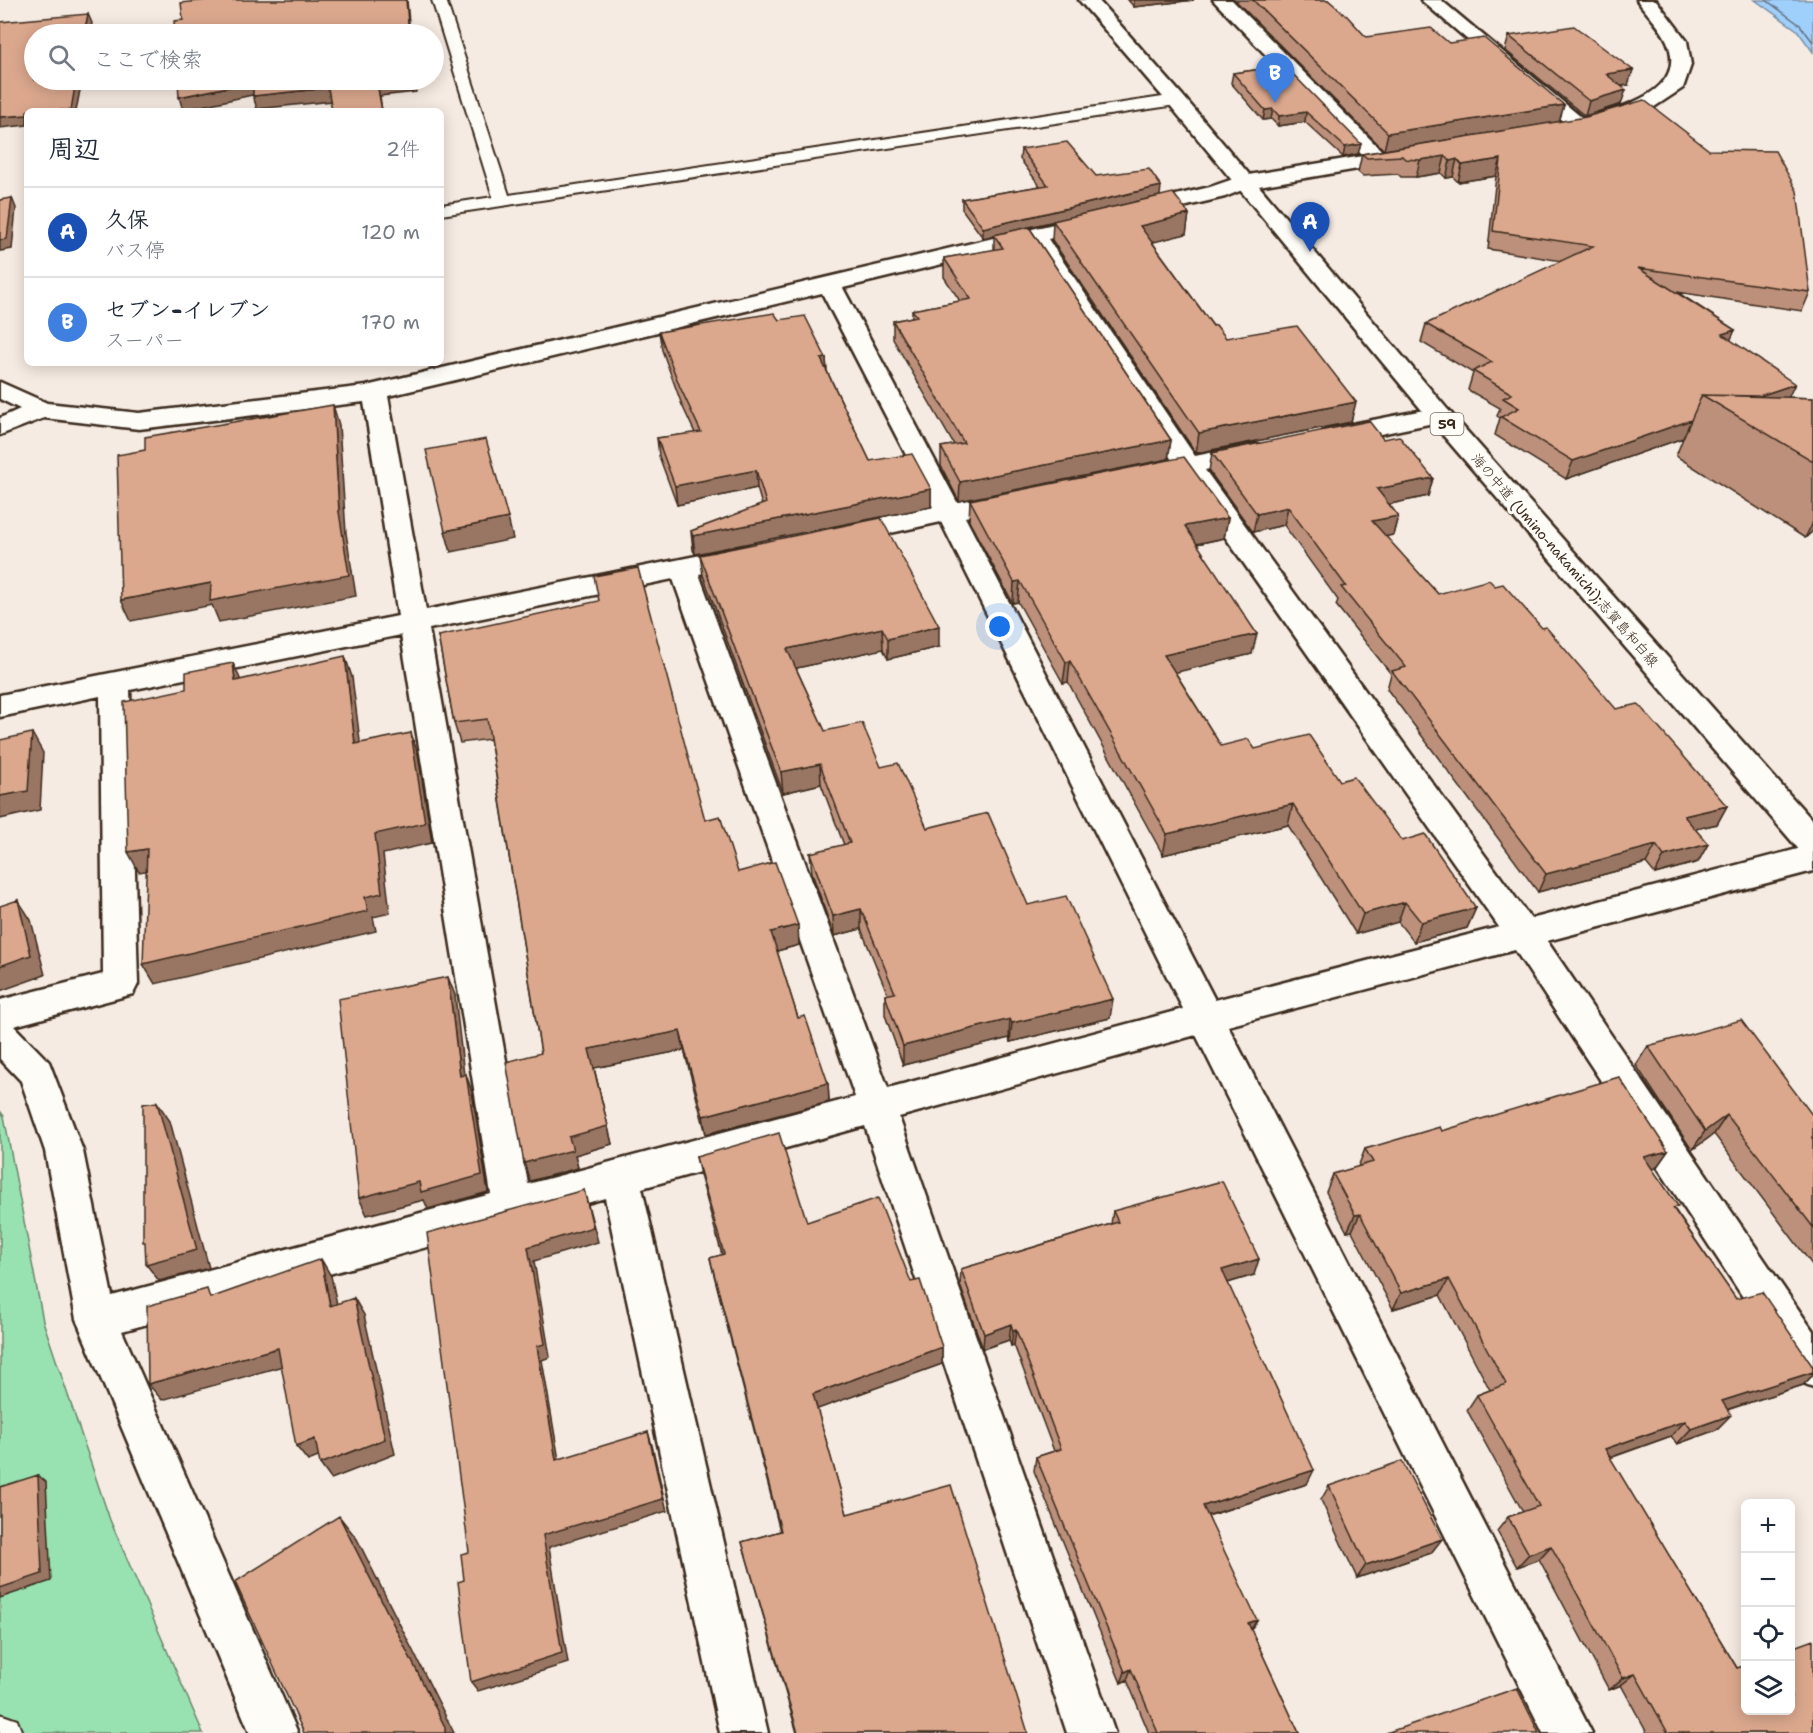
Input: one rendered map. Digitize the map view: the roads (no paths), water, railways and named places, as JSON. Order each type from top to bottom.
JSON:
[{"type":"street","name":"海の中道 (Umino-nakamichi);志賀島和白線","points":[[1088,0],[1176,100],[1242,182],[1439,415],[1813,843]]},
{"type":"street","points":[[1222,0],[1378,159]]},
{"type":"street","points":[[1430,0],[1580,126]]},
{"type":"street","points":[[1558,129],[1580,126],[1638,109],[1673,88],[1682,64],[1677,41],[1646,0]]},
{"type":"street","points":[[0,389],[41,410],[139,421],[375,392],[1217,192],[1242,182],[1423,152]]},
{"type":"street","points":[[1035,236],[1188,465],[1524,935],[1813,1367]]},
{"type":"street","points":[[829,284],[949,512],[1568,1733]]},
{"type":"street","points":[[375,392],[512,1206]]},
{"type":"street","points":[[0,428],[41,410]]},
{"type":"street","points":[[1313,440],[1439,415]]},
{"type":"street","points":[[1120,478],[1279,447]]},
{"type":"street","points":[[810,541],[994,503]]},
{"type":"street","points":[[0,706],[776,549]]},
{"type":"street","points":[[683,568],[877,1108],[1091,1733]]},
{"type":"street","points":[[0,1015],[121,984],[115,682]]},
{"type":"street","points":[[96,1319],[1204,1018],[1813,858]]},
{"type":"street","points":[[0,1035],[36,1073],[64,1151],[96,1319],[274,1733]]},
{"type":"street","points":[[620,1178],[744,1733]]},
{"type":"lane","points":[[439,0],[502,200]]},
{"type":"lane","points":[[444,210],[1176,100]]},
{"type":"water","points":[[1755,0],[1813,0],[1813,52],[1797,30]]},
{"type":"place","name":"セブン-イレブン","points":[[1275,103]]},
{"type":"place","name":"久保","points":[[1310,252]]}]
